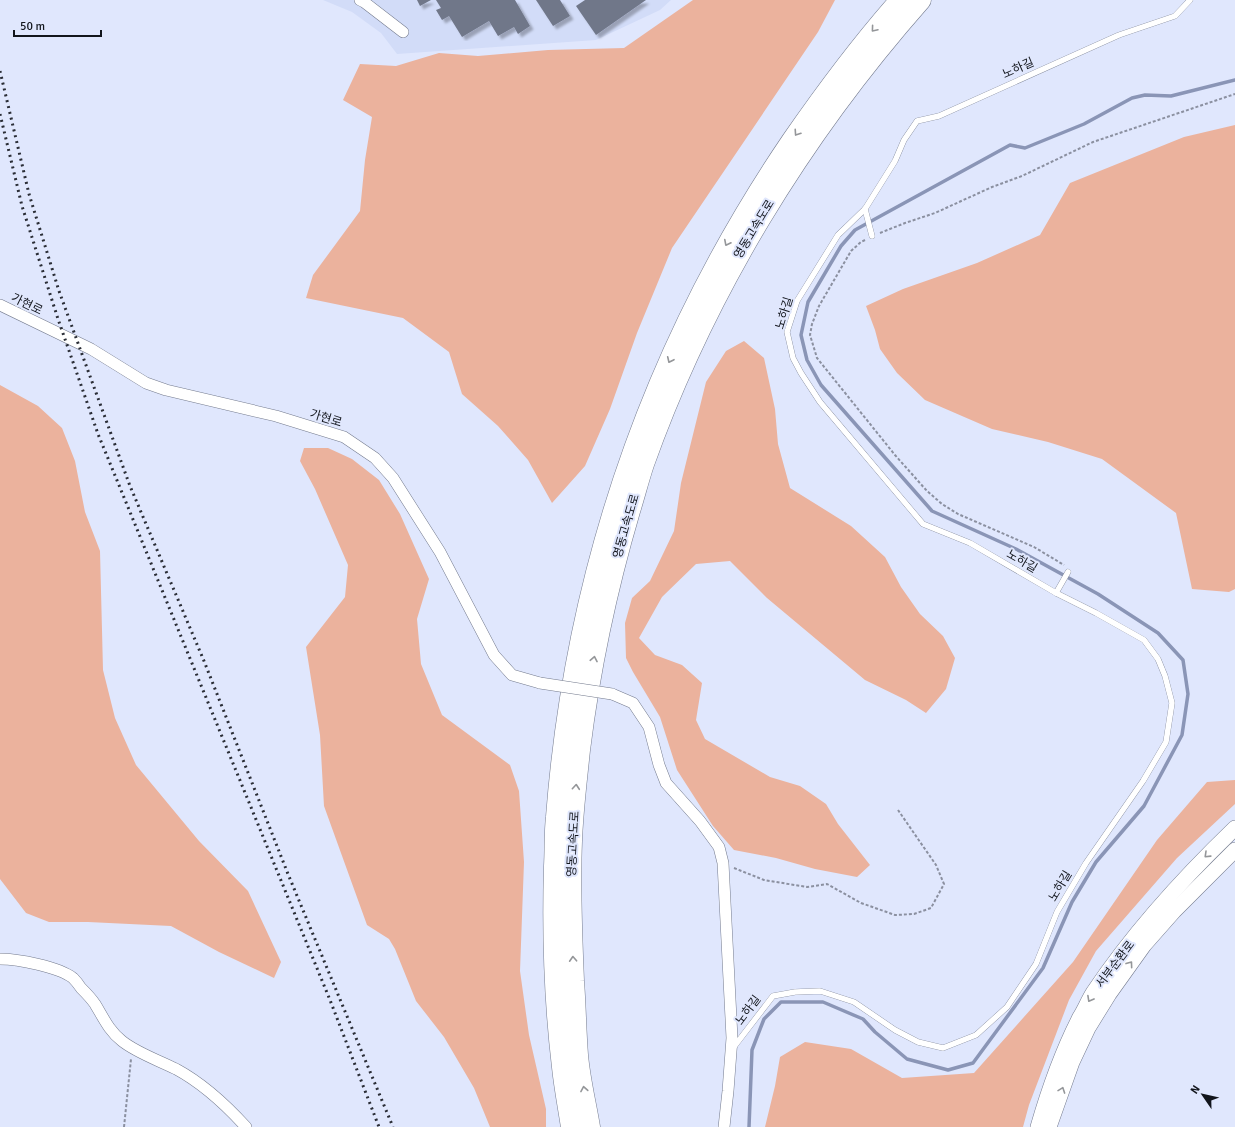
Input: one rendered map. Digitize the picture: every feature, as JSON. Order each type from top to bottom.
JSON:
[{"type":"highway","name":"영동고속도로","points":[[570,1127],[562,1068],[556,995],[553,915],[556,818],[564,739],[574,676],[588,603],[607,530],[630,457],[658,384],[691,314],[731,237],[770,172],[815,107],[874,29],[900,0]]},
{"type":"highway","name":"영동고속도로","points":[[590,1127],[578,1057],[571,908],[572,839],[585,714],[594,658],[608,593],[623,536],[644,465],[674,387],[727,276],[762,213],[804,149],[856,78],[894,30],[921,0]]},
{"type":"street","points":[[360,0],[403,32]]},
{"type":"street","name":"가현로","points":[[0,305],[91,349],[146,383],[166,390],[276,416],[344,437],[375,458],[393,478],[440,552],[494,655],[512,675],[540,683],[612,694],[634,702],[649,727],[659,765],[666,782],[700,821],[719,848],[723,863],[732,1038],[724,1127]]},
{"type":"street","name":"서부순환로","points":[[1038,1127],[1058,1063],[1093,994],[1125,950],[1162,904],[1198,864],[1235,828]]},
{"type":"street","name":"서부순환로","points":[[1049,1127],[1072,1062],[1088,1028],[1109,994],[1144,945],[1169,917],[1235,850]]},
{"type":"street","points":[[0,960],[10,959],[32,963],[73,978],[94,1002],[108,1027],[121,1040],[132,1048],[177,1069],[201,1084],[246,1127]]},
{"type":"lane","name":"노하길","points":[[731,1051],[773,996],[795,992],[820,991],[854,1002],[895,1030],[918,1042],[943,1048],[976,1035],[1007,1007],[1036,964],[1057,912],[1083,869],[1143,781],[1166,742],[1172,703],[1165,676],[1158,659],[1144,640],[1096,613],[1056,593],[970,544],[923,524],[820,402],[801,374],[793,358],[787,332],[797,301],[838,235],[866,212],[895,160],[904,140],[917,121],[939,116],[1119,35],[1175,16],[1190,0]]},
{"type":"lane","points":[[866,212],[872,236]]},
{"type":"lane","points":[[1056,593],[1069,571]]},
{"type":"path","points":[[1069,571],[1034,547],[958,514],[927,492],[895,456],[817,358],[810,335],[812,324],[819,306],[851,251],[861,242],[872,236],[935,213],[992,187],[1022,176],[1093,142],[1235,94]]},
{"type":"path","points":[[723,863],[764,880],[807,887],[827,884],[861,903],[894,915],[914,914],[931,908],[944,884],[936,865],[898,810]]},
{"type":"path","points":[[124,1127],[132,1048]]},
{"type":"shaded area","points":[[323,0],[671,0],[660,10],[596,40],[397,54],[381,33],[352,12]]},
{"type":"shaded area","points":[[693,0],[835,0],[818,32],[672,248],[637,333],[610,409],[585,466],[552,503],[528,460],[498,426],[462,394],[449,352],[403,318],[306,298],[313,275],[360,211],[365,160],[372,117],[343,100],[360,64],[396,66],[439,53],[478,56],[548,50],[624,48]]},
{"type":"shaded area","points":[[1235,125],[1235,589],[1229,592],[1192,589],[1176,513],[1102,459],[1048,442],[992,429],[925,400],[897,373],[880,349],[866,306],[903,289],[977,263],[1040,235],[1070,183],[1184,137]]},
{"type":"shaded area","points":[[744,341],[764,358],[775,409],[778,444],[790,488],[851,526],[885,557],[901,587],[920,614],[943,636],[955,658],[946,689],[926,713],[906,700],[865,680],[767,598],[730,561],[696,564],[662,597],[639,638],[655,655],[682,665],[702,683],[696,720],[705,739],[770,777],[800,786],[826,804],[838,824],[870,865],[857,877],[734,850],[713,826],[677,770],[660,717],[626,658],[625,623],[632,598],[650,581],[674,531],[681,483],[706,382],[726,351]]},
{"type":"shaded area","points":[[0,385],[38,406],[62,428],[75,461],[85,512],[100,551],[103,670],[115,718],[136,765],[199,841],[248,891],[281,962],[274,978],[219,952],[171,926],[88,922],[49,922],[26,913],[0,879]]},
{"type":"shaded area","points":[[304,448],[328,448],[352,459],[379,480],[400,514],[429,579],[417,619],[421,664],[442,715],[510,765],[519,791],[524,862],[520,971],[529,1035],[546,1109],[546,1127],[490,1127],[474,1088],[444,1037],[416,1001],[395,949],[389,939],[367,925],[324,806],[320,735],[306,647],[345,597],[348,565],[315,489],[300,461]]},
{"type":"shaded area","points":[[1235,780],[1235,804],[1177,858],[1096,951],[1069,1000],[1029,1105],[1023,1127],[765,1127],[780,1057],[805,1042],[851,1049],[902,1078],[974,1073],[1073,962],[1157,840],[1207,782]]},
{"type":"building","points":[[417,0],[431,0],[420,6]]},
{"type":"building","points":[[436,0],[515,0],[530,26],[518,34],[514,27],[498,36],[489,21],[462,37],[449,16],[442,20],[436,10],[441,8]]},
{"type":"building","points":[[536,0],[560,0],[570,16],[553,26]]},
{"type":"building","points":[[585,0],[646,0],[596,35],[576,6]]},
{"type":"waterway","points":[[749,1127],[752,1050],[764,1019],[781,1002],[823,1002],[863,1019],[875,1032],[907,1059],[948,1070],[973,1063],[1043,968],[1072,902],[1096,862],[1144,806],[1182,735],[1188,694],[1183,660],[1158,633],[1098,594],[1016,549],[932,511],[821,385],[807,360],[801,335],[808,302],[841,246],[855,230],[1010,145],[1025,148],[1084,124],[1132,98],[1145,95],[1171,96],[1235,80]]},
{"type":"railway","points":[[0,71],[29,194],[59,291],[130,486],[204,661],[288,874],[393,1127]]},
{"type":"railway","points":[[0,114],[22,206],[58,319],[98,434],[330,1000],[379,1127]]}]
